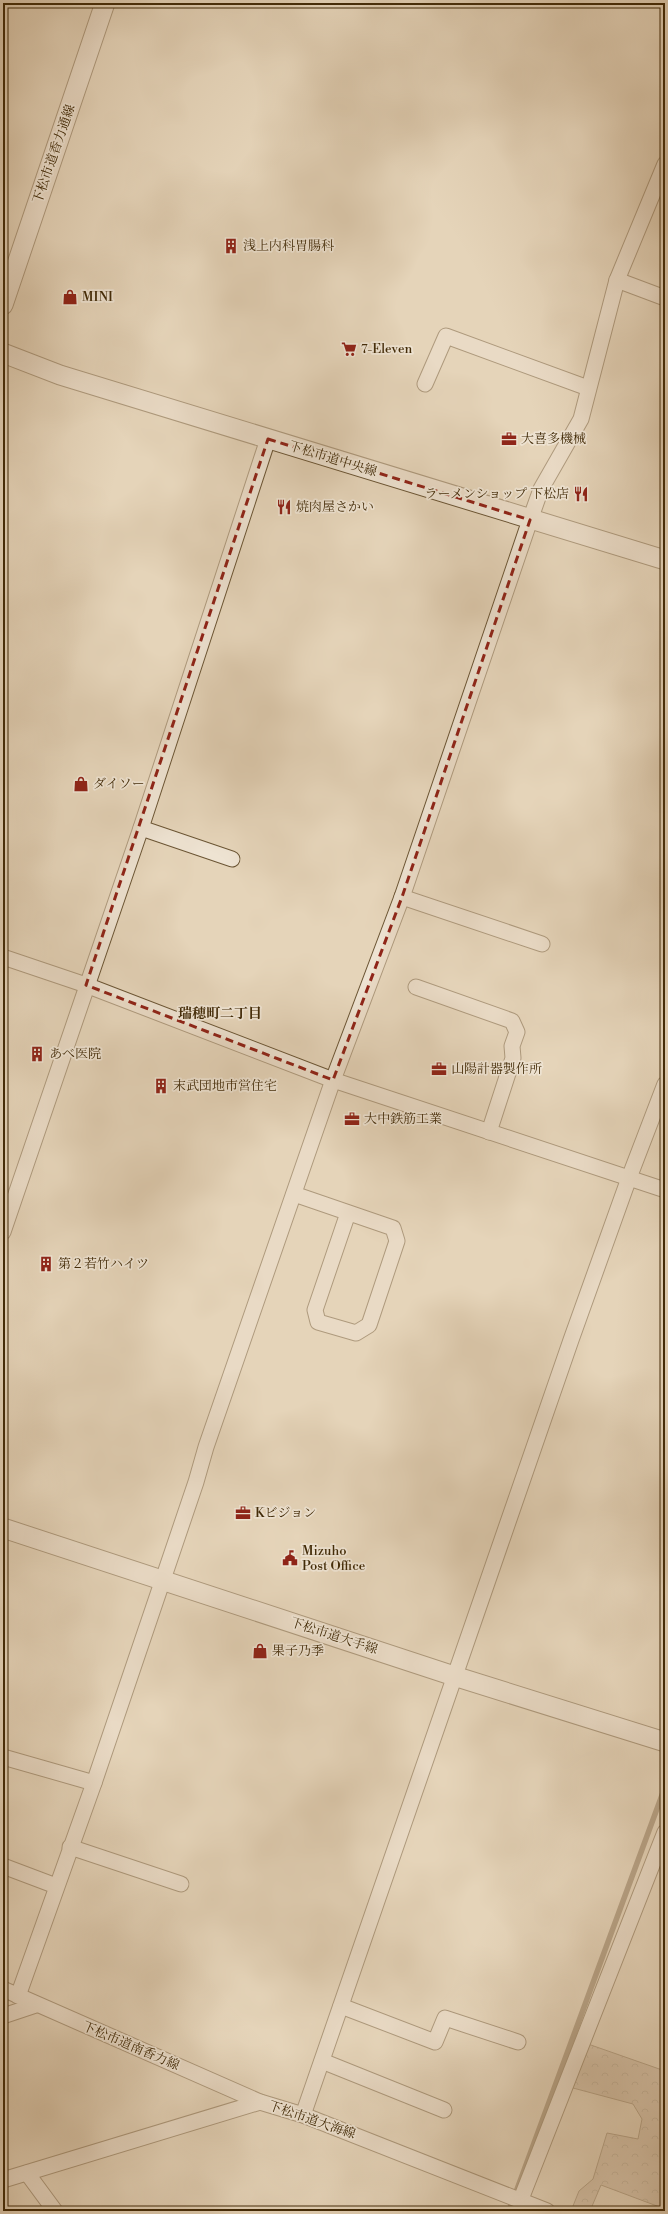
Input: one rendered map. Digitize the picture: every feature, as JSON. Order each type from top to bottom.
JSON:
[{"type":"street","name":"下松市道香力通線","points":[[3,305],[104,3]]},
{"type":"street","points":[[18,1996],[94,1783],[196,1482],[206,1447],[334,1080],[402,896],[530,520],[541,490],[581,419],[617,280],[665,164]]},
{"type":"street","points":[[617,280],[665,298]]},
{"type":"street","points":[[425,384],[446,336],[588,388]]},
{"type":"street","name":"下松市道中央線","points":[[3,353],[60,375],[530,520],[665,560]]},
{"type":"street","points":[[3,1232],[140,828],[268,439]]},
{"type":"street","points":[[140,828],[232,859]]},
{"type":"street","points":[[402,896],[542,944]]},
{"type":"street","points":[[3,957],[86,985],[334,1080],[665,1190]]},
{"type":"street","points":[[416,987],[512,1021],[517,1032],[512,1046],[513,1058],[489,1132]]},
{"type":"street","points":[[304,2115],[454,1676],[629,1178],[665,1084]]},
{"type":"street","points":[[294,1194],[392,1228],[397,1240],[369,1325],[356,1333],[318,1322],[314,1310],[348,1213]]},
{"type":"street","name":"下松市道大手線","points":[[3,1528],[454,1676],[665,1742]]},
{"type":"street","points":[[3,1757],[94,1783]]},
{"type":"street","points":[[521,2199],[665,1832]]},
{"type":"street","points":[[70,1847],[181,1884]]},
{"type":"street","points":[[3,1866],[56,1886]]},
{"type":"street","name":"下松市道南香力線","points":[[3,1989],[260,2102]]},
{"type":"street","points":[[3,2016],[36,2004]]},
{"type":"street","points":[[341,2006],[435,2042],[445,2018],[518,2042]]},
{"type":"street","points":[[322,2060],[444,2110]]},
{"type":"street","name":"下松市道大海線","points":[[3,2180],[260,2102],[304,2115],[521,2199],[547,2211]]},
{"type":"street","points":[[27,2173],[55,2211]]},
{"type":"highlighted area","points":[[268,439],[530,520],[402,897],[333,1080],[86,985]]},
{"type":"green space","points":[[588,2044],[665,2071],[665,2209],[601,2185],[590,2211],[571,2211],[579,2191],[593,2179],[607,2133],[638,2139],[642,2119],[633,2104],[573,2088]]},
{"type":"waterway","points":[[509,2211],[665,1787]]},
{"type":"place","name":"浅上内科胃腸科","points":[[231,246]]},
{"type":"place","name":"MINI","points":[[70,297]]},
{"type":"place","name":"7-Eleven","points":[[349,349]]},
{"type":"place","name":"大喜多機械","points":[[509,439]]},
{"type":"place","name":"ラーメンショップ 下松店","points":[[581,494]]},
{"type":"place","name":"焼肉屋さかい","points":[[284,507]]},
{"type":"place","name":"ダイソー","points":[[81,784]]},
{"type":"place","name":"あべ医院","points":[[37,1054]]},
{"type":"place","name":"山陽計器製作所","points":[[439,1069]]},
{"type":"place","name":"末武団地市営住宅","points":[[161,1086]]},
{"type":"place","name":"大中鉄筋工業","points":[[352,1119]]},
{"type":"place","name":"第２若竹ハイツ","points":[[46,1264]]},
{"type":"place","name":"Kビジョン","points":[[243,1513]]},
{"type":"place","name":"Mizuho Post Office","points":[[290,1558]]},
{"type":"place","name":"果子乃季","points":[[260,1651]]},
{"type":"district","name":"瑞穂町二丁目","points":[[220,1014]]}]
